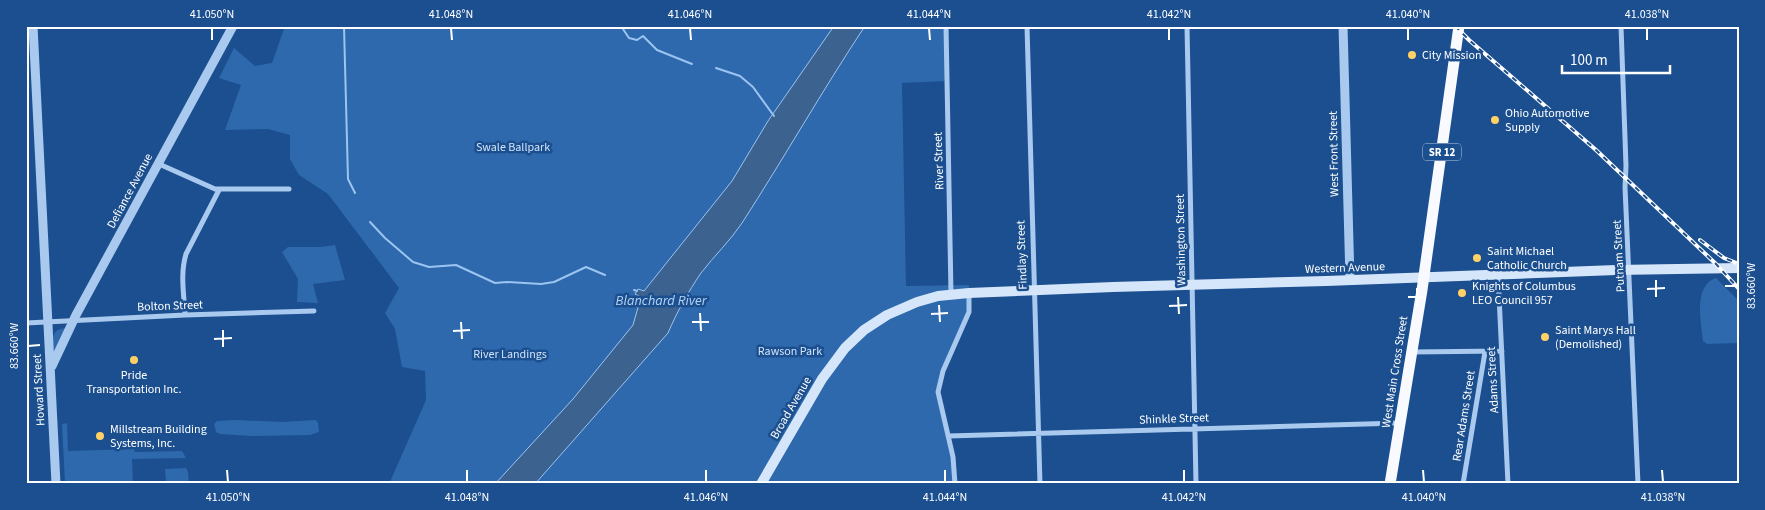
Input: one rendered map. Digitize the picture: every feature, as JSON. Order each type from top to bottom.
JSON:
[{"type":"highway","name":"West Main Cross Street","points":[[1390,484],[1424,277],[1459,26]]},
{"type":"main road","name":"Western Avenue","points":[[951,294],[1498,274],[1739,268]]},
{"type":"main road","name":"Broad Avenue","points":[[761,484],[822,379],[845,348],[864,330],[897,310],[922,300],[951,294]]},
{"type":"street","name":"Howard Street","points":[[33,26],[56,484]]},
{"type":"street","name":"Defiance Avenue","points":[[51,368],[74,321],[233,26]]},
{"type":"street","name":"River Street","points":[[946,26],[951,294]]},
{"type":"street","name":"Findlay Street","points":[[1027,26],[1037,433],[1040,484]]},
{"type":"street","name":"Washington Street","points":[[1187,26],[1196,484]]},
{"type":"street","name":"West Front Street","points":[[1343,26],[1350,280]]},
{"type":"street","name":"Putnam Street","points":[[1621,26],[1626,202],[1638,484]]},
{"type":"street","points":[[159,164],[210,188],[219,190],[289,189]]},
{"type":"street","points":[[185,314],[183,264],[186,254],[219,190]]},
{"type":"street","name":"Adams Street","points":[[1498,274],[1508,484]]},
{"type":"street","points":[[955,484],[948,436],[939,402],[938,386],[968,312],[969,293]]},
{"type":"street","name":"Bolton Street","points":[[26,323],[185,314],[314,311]]},
{"type":"street","points":[[1412,352],[1502,351]]},
{"type":"street","name":"Rear Adams Street","points":[[1463,484],[1484,352]]},
{"type":"street","name":"Shinkle Street","points":[[948,436],[1400,423]]},
{"type":"green space","points":[[285,26],[947,26],[947,81],[902,83],[906,286],[969,285],[969,307],[938,386],[953,457],[955,484],[389,484],[426,400],[425,371],[402,367],[395,329],[385,313],[399,288],[328,194],[299,175],[290,159],[290,135],[268,129],[225,130],[241,85],[219,78],[234,48],[255,66],[272,63]]},
{"type":"green space","points":[[335,245],[345,280],[313,284],[318,303],[297,302],[298,279],[282,252],[288,247]]},
{"type":"green space","points":[[1716,278],[1739,301],[1739,343],[1707,344],[1703,341],[1700,315],[1701,296],[1709,282]]},
{"type":"green space","points":[[62,328],[68,328],[54,352],[53,339],[55,332]]},
{"type":"green space","points":[[316,420],[319,432],[310,435],[252,436],[220,434],[216,432],[214,424],[217,421],[282,422]]},
{"type":"green space","points":[[67,423],[68,451],[134,449],[135,452],[182,451],[186,458],[132,459],[133,484],[65,484],[62,424]]},
{"type":"green space","points":[[186,468],[189,484],[166,484],[165,469]]},
{"type":"water","name":"Blanchard River","points":[[834,26],[865,26],[742,223],[696,280],[668,333],[535,484],[495,484],[573,399],[633,325],[641,297],[635,294],[638,289],[644,291],[732,181],[768,121]]},
{"type":"waterway","points":[[344,26],[348,179],[355,193]]},
{"type":"waterway","points":[[621,26],[629,38],[637,40],[643,36],[657,50],[692,64]]},
{"type":"waterway","points":[[716,68],[740,76],[753,87],[774,116]]},
{"type":"waterway","points":[[370,222],[413,262],[429,267],[456,265],[495,283],[541,284],[554,282],[586,267],[605,275]]},
{"type":"railway","points":[[1455,26],[1596,150],[1716,264],[1739,289]]},
{"type":"railway","points":[[1700,240],[1724,258],[1739,264]]},
{"type":"place","name":"City Mission","points":[[1412,55]]},
{"type":"place","name":"Ohio Automotive Supply","points":[[1495,120]]},
{"type":"place","name":"Saint Michael Catholic Church","points":[[1477,258]]},
{"type":"place","name":"Knights of Columbus LEO Council 957","points":[[1462,293]]},
{"type":"place","name":"Saint Marys Hall (Demolished)","points":[[1545,337]]},
{"type":"place","name":"Pride Transportation Inc.","points":[[134,360]]},
{"type":"place","name":"Millstream Building Systems, Inc.","points":[[100,436]]},
{"type":"park label","name":"Swale Ballpark","points":[[513,147]]},
{"type":"park label","name":"Rawson Park","points":[[790,351]]},
{"type":"park label","name":"River Landings","points":[[510,354]]}]
